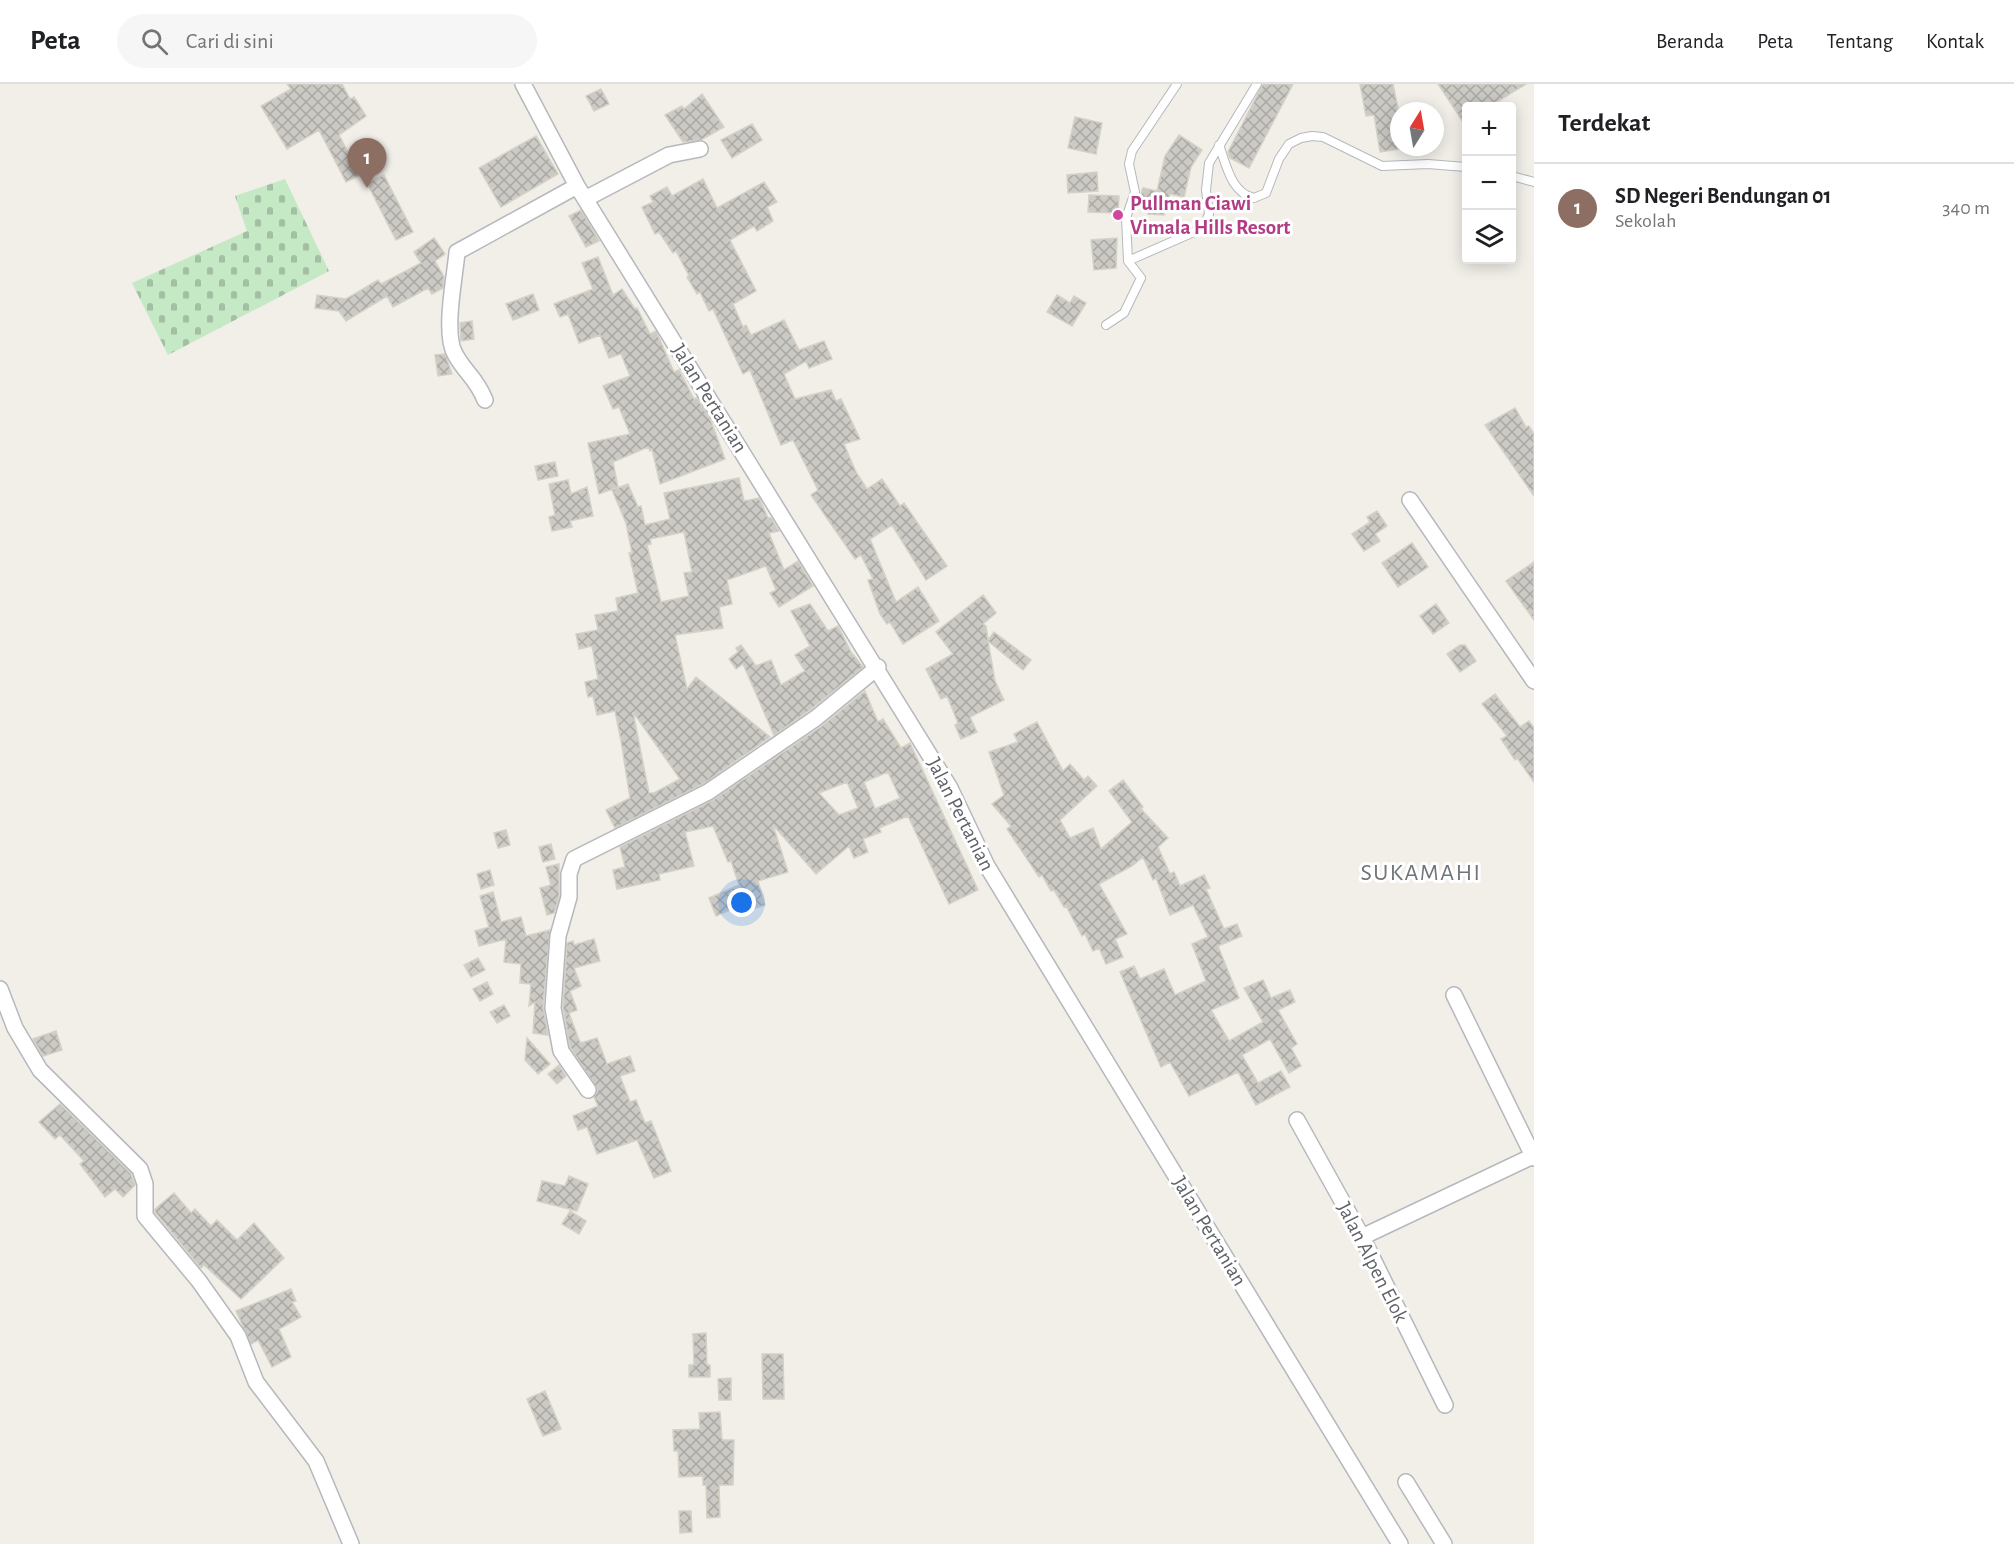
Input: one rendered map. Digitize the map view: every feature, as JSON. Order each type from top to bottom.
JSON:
[{"type":"street","name":"Jalan Pertanian","points":[[523,84],[581,193],[878,667],[950,788],[987,866],[1400,1544]]},
{"type":"street","points":[[485,400],[478,381],[462,366],[453,351],[450,332],[457,252],[581,193],[669,155],[700,149]]},
{"type":"street","points":[[1410,500],[1534,681]]},
{"type":"street","points":[[588,1090],[561,1051],[553,1008],[558,936],[569,897],[569,874],[574,859],[684,805],[717,786],[816,718],[878,667]]},
{"type":"street","points":[[0,989],[15,1028],[40,1070],[140,1169],[145,1184],[145,1216],[199,1281],[238,1336],[256,1382],[316,1461],[351,1544]]},
{"type":"street","points":[[1362,1237],[1533,1157],[1454,995]]},
{"type":"street","name":"Jalan Alpen Elok","points":[[1297,1120],[1362,1237],[1445,1406]]},
{"type":"street","points":[[1406,1482],[1444,1544]]},
{"type":"lane","points":[[1106,325],[1124,313],[1141,278],[1128,261],[1126,218],[1135,192],[1129,164],[1132,151],[1177,84]]},
{"type":"lane","points":[[1128,261],[1203,228],[1209,214],[1208,166],[1257,84]]},
{"type":"lane","points":[[1219,145],[1232,180],[1240,191],[1254,198],[1266,193],[1288,144],[1301,138],[1323,137],[1382,166],[1428,164],[1462,167]]},
{"type":"lane","points":[[1516,177],[1534,182]]},
{"type":"green space","points":[[285,179],[329,271],[168,355],[132,283],[247,231],[235,196]]},
{"type":"building","points":[[287,84],[342,84],[350,99],[354,97],[366,116],[339,135],[360,175],[346,182],[319,130],[287,149],[261,106],[291,89]]},
{"type":"building","points":[[1263,84],[1293,84],[1249,168],[1230,158],[1228,152]]},
{"type":"building","points":[[1360,84],[1393,84],[1397,102],[1390,102],[1390,150],[1380,152],[1374,115],[1366,116]]},
{"type":"building","points":[[1438,84],[1526,84],[1497,102],[1462,102],[1462,120]]},
{"type":"building","points":[[601,89],[609,104],[594,111],[586,96]]},
{"type":"building","points":[[702,94],[724,127],[701,140],[683,142],[665,115],[682,106],[684,109]]},
{"type":"building","points":[[1075,117],[1102,123],[1096,154],[1068,148]]},
{"type":"building","points":[[752,124],[762,140],[732,158],[721,140]]},
{"type":"building","points":[[1179,135],[1202,150],[1191,167],[1184,197],[1170,194],[1164,215],[1148,214],[1150,208],[1138,204],[1143,188],[1157,191],[1165,156]]},
{"type":"building","points":[[536,136],[558,174],[501,207],[479,168]]},
{"type":"building","points":[[1097,172],[1098,191],[1068,193],[1067,175]]},
{"type":"building","points":[[384,175],[413,232],[396,240],[367,183]]},
{"type":"building","points":[[703,179],[717,208],[764,182],[777,202],[767,207],[773,221],[757,231],[754,226],[730,240],[756,291],[733,304],[743,327],[746,325],[751,335],[784,320],[799,350],[824,341],[832,359],[809,368],[806,361],[784,374],[795,399],[831,390],[836,401],[841,399],[860,439],[844,444],[856,472],[867,489],[882,479],[900,506],[904,503],[947,566],[926,580],[892,525],[870,539],[896,602],[918,587],[939,621],[903,644],[890,622],[887,624],[880,614],[868,580],[873,579],[861,555],[855,559],[811,495],[818,490],[793,440],[781,445],[750,370],[743,374],[713,309],[709,311],[700,292],[697,294],[676,251],[673,253],[659,232],[655,234],[642,207],[653,202],[650,196],[667,187],[672,196]]},
{"type":"building","points":[[1089,195],[1119,196],[1118,213],[1088,212]]},
{"type":"building","points":[[581,210],[599,241],[586,247],[569,216]]},
{"type":"building","points":[[434,238],[445,254],[435,261],[444,277],[443,288],[432,294],[428,288],[393,307],[387,296],[346,321],[339,311],[315,308],[317,295],[346,299],[378,280],[381,284],[421,263],[414,252]]},
{"type":"building","points":[[1117,238],[1116,268],[1094,270],[1091,240]]},
{"type":"building","points":[[598,257],[613,295],[622,289],[635,309],[637,308],[650,334],[656,331],[674,372],[679,370],[694,399],[697,398],[711,421],[725,459],[660,484],[652,449],[650,451],[648,447],[613,462],[618,487],[599,494],[588,443],[630,434],[619,407],[613,409],[603,386],[630,376],[621,354],[609,358],[600,335],[579,343],[568,314],[560,317],[554,304],[593,289],[582,263]]},
{"type":"building","points":[[533,294],[539,310],[513,320],[506,304]]},
{"type":"building","points":[[1057,295],[1070,303],[1074,296],[1086,303],[1072,326],[1047,312]]},
{"type":"building","points":[[472,321],[474,339],[461,341],[460,323]]},
{"type":"building","points":[[445,354],[452,374],[438,376],[435,355]]},
{"type":"building","points":[[1515,408],[1526,427],[1529,426],[1534,434],[1534,496],[1485,425]]},
{"type":"building","points":[[555,462],[558,476],[538,480],[535,466]]},
{"type":"building","points":[[739,478],[744,501],[759,498],[768,518],[771,518],[779,531],[769,533],[784,570],[798,561],[813,586],[779,607],[770,593],[776,590],[766,566],[727,580],[732,604],[719,607],[723,628],[675,635],[687,689],[696,677],[770,737],[703,784],[615,828],[606,810],[630,798],[615,711],[597,715],[593,696],[588,697],[585,682],[598,679],[592,646],[579,649],[576,634],[598,630],[595,615],[618,611],[616,598],[638,593],[629,553],[632,553],[626,523],[612,490],[628,484],[638,507],[641,506],[645,525],[670,519],[664,493]],"holes":[[[684,532],[692,572],[684,573],[689,596],[661,602],[647,545],[651,544],[650,539]],[[633,712],[680,779],[654,793],[649,793]]]},
{"type":"building","points":[[568,480],[571,494],[587,487],[593,516],[570,521],[572,527],[552,531],[549,517],[555,515],[549,484]]},
{"type":"building","points":[[1377,511],[1387,526],[1375,534],[1380,541],[1364,551],[1352,534],[1370,522],[1367,517]]},
{"type":"building","points":[[1412,543],[1428,567],[1398,587],[1382,563]]},
{"type":"building","points":[[1534,562],[1534,620],[1506,581]]},
{"type":"building","points":[[983,595],[996,613],[983,624],[986,626],[988,640],[994,632],[1031,660],[1023,670],[988,641],[995,681],[1004,700],[970,717],[977,732],[961,739],[955,725],[958,723],[947,696],[941,699],[926,669],[953,654],[936,632]]},
{"type":"building","points":[[810,604],[828,631],[838,626],[851,652],[863,667],[810,710],[774,735],[743,664],[736,669],[729,659],[738,652],[736,648],[741,645],[756,666],[771,660],[781,685],[805,671],[795,655],[810,646],[791,611]]},
{"type":"building","points":[[1436,604],[1449,623],[1433,634],[1420,616]]},
{"type":"building","points":[[1460,645],[1465,645],[1476,661],[1460,672],[1447,654]]},
{"type":"building","points":[[865,691],[878,722],[883,719],[901,748],[910,743],[978,890],[949,904],[908,816],[879,828],[881,832],[863,839],[868,852],[854,858],[849,846],[816,874],[773,825],[788,872],[758,881],[765,905],[746,911],[744,904],[716,916],[709,898],[739,885],[731,861],[728,862],[713,826],[685,832],[694,866],[659,874],[660,880],[617,889],[613,870],[625,867],[620,847],[713,800],[822,726]],"holes":[[[888,772],[900,798],[875,809],[864,782]],[[847,782],[858,808],[839,815],[819,793]]]},
{"type":"building","points":[[1495,694],[1520,727],[1529,721],[1534,728],[1534,782],[1501,739],[1507,736],[1482,704]]},
{"type":"building","points":[[1037,722],[1063,771],[1070,764],[1084,780],[1088,776],[1097,786],[1060,820],[1070,838],[1093,828],[1101,849],[1132,822],[1109,791],[1123,780],[1143,807],[1141,809],[1168,838],[1158,847],[1170,874],[1174,872],[1180,886],[1204,875],[1210,888],[1206,889],[1224,929],[1237,924],[1242,936],[1218,946],[1239,998],[1211,1010],[1229,1041],[1263,1022],[1244,988],[1263,980],[1271,998],[1290,990],[1295,1002],[1278,1010],[1297,1044],[1291,1048],[1301,1066],[1289,1073],[1270,1039],[1242,1055],[1258,1083],[1281,1071],[1290,1087],[1256,1105],[1238,1072],[1189,1096],[1170,1062],[1161,1067],[1120,972],[1134,966],[1140,979],[1164,969],[1175,995],[1206,981],[1192,944],[1208,937],[1193,905],[1170,915],[1156,878],[1153,880],[1143,857],[1132,866],[1099,884],[1127,934],[1115,939],[1123,957],[1106,964],[1099,948],[1093,951],[1085,934],[1082,936],[1066,906],[1064,907],[1054,890],[1051,891],[1042,875],[1039,877],[1007,829],[1011,826],[992,804],[1004,795],[989,752],[1018,742],[1014,734]]},
{"type":"building","points":[[506,830],[510,845],[498,848],[494,833]]},
{"type":"building","points":[[551,844],[555,859],[543,862],[539,847]]},
{"type":"building","points":[[559,864],[559,898],[554,913],[547,915],[540,888],[551,885],[546,867]]},
{"type":"building","points":[[490,870],[494,885],[481,889],[477,874]]},
{"type":"building","points":[[493,892],[501,922],[521,917],[526,936],[550,930],[543,1007],[548,1035],[533,1033],[535,1002],[529,1006],[531,984],[520,983],[521,964],[504,962],[506,939],[479,946],[475,931],[489,927],[480,896]]},
{"type":"building","points":[[594,939],[600,961],[574,968],[581,986],[570,991],[577,1010],[569,1013],[581,1043],[597,1038],[607,1064],[630,1056],[635,1071],[620,1076],[630,1102],[636,1100],[645,1123],[651,1121],[671,1171],[654,1178],[637,1140],[597,1154],[587,1127],[578,1130],[573,1116],[598,1106],[594,1097],[598,1090],[570,1047],[563,1007],[567,943],[573,941],[574,945]]},
{"type":"building","points":[[478,958],[485,970],[471,977],[464,965]]},
{"type":"building","points":[[487,982],[493,994],[480,1001],[473,989]]},
{"type":"building","points":[[504,1005],[510,1016],[497,1023],[490,1012]]},
{"type":"building","points":[[56,1031],[62,1050],[43,1056],[33,1039]]},
{"type":"building","points":[[527,1038],[550,1064],[538,1074],[525,1060]]},
{"type":"building","points":[[559,1065],[566,1076],[557,1084],[548,1074]]},
{"type":"building","points":[[60,1104],[131,1174],[135,1185],[123,1197],[115,1189],[105,1197],[80,1164],[84,1161],[60,1135],[55,1139],[39,1122]]},
{"type":"building","points":[[569,1176],[588,1184],[577,1211],[537,1201],[542,1181],[565,1186]]},
{"type":"building","points":[[174,1193],[191,1213],[195,1209],[211,1226],[217,1220],[237,1240],[254,1223],[284,1258],[241,1299],[204,1265],[201,1268],[155,1212],[155,1209]]},
{"type":"building","points":[[570,1211],[586,1221],[579,1234],[562,1224]]},
{"type":"building","points":[[291,1289],[296,1301],[292,1302],[301,1317],[279,1329],[291,1357],[272,1367],[258,1340],[251,1344],[236,1311]]},
{"type":"building","points":[[706,1333],[707,1365],[710,1365],[710,1377],[689,1377],[689,1365],[694,1365],[693,1334]]},
{"type":"building","points":[[762,1354],[783,1354],[784,1399],[763,1399]]},
{"type":"building","points":[[731,1378],[731,1400],[719,1400],[718,1379]]},
{"type":"building","points":[[545,1391],[561,1429],[543,1436],[527,1399]]},
{"type":"building","points":[[720,1412],[722,1440],[734,1440],[733,1485],[719,1485],[720,1517],[707,1518],[706,1485],[703,1485],[703,1476],[679,1477],[678,1451],[674,1451],[673,1430],[700,1429],[699,1413]]},
{"type":"building","points":[[679,1511],[691,1511],[692,1532],[680,1533]]},
{"type":"place","name":"SD Negeri Bendungan 01","points":[[367,188]]},
{"type":"place","name":"Pullman Ciawi Vimala Hills Resort","points":[[1118,215]]},
{"type":"district","name":"SUKAMAHI","points":[[1421,872]]}]
